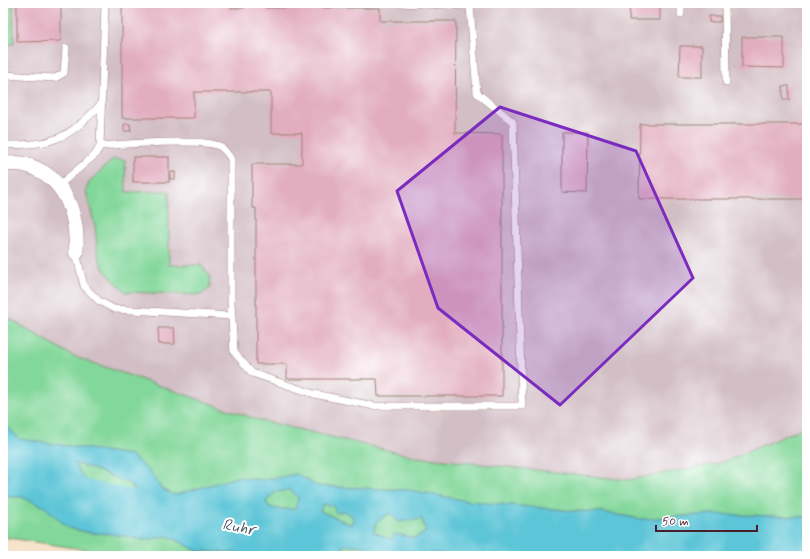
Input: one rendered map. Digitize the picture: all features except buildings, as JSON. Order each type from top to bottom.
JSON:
[{"type":"street","points":[[3,164],[21,164],[41,172],[54,181],[67,196],[74,214],[77,235],[76,252]]},
{"type":"lane","points":[[58,186],[95,155],[100,146],[105,3]]},
{"type":"lane","points":[[100,146],[196,142],[218,145],[231,159],[232,316],[234,352],[252,373],[314,394],[374,406],[522,406],[513,122],[477,93],[470,6],[400,3]]},
{"type":"lane","points":[[681,3],[681,14]]},
{"type":"lane","points":[[725,3],[726,82]]},
{"type":"lane","points":[[3,75],[55,78],[60,76],[64,73],[66,48]]},
{"type":"lane","points":[[3,144],[39,144],[62,137],[83,123],[102,103]]},
{"type":"lane","points":[[76,252],[84,286],[99,301],[114,309],[232,316]]},
{"type":"highlighted area","points":[[500,107],[636,151],[693,278],[560,405],[438,308],[397,191]]},
{"type":"shaded area","points":[[3,3],[807,3],[807,426],[724,462],[628,480],[417,457],[259,420],[73,356],[3,315]]},
{"type":"green space","points":[[3,3],[13,3],[14,44],[3,44]]},
{"type":"green space","points":[[113,159],[125,160],[126,192],[169,191],[169,265],[201,265],[209,275],[210,288],[201,295],[125,292],[104,270],[98,255],[95,227],[86,191],[89,182]]},
{"type":"green space","points":[[3,315],[73,356],[259,420],[417,457],[628,480],[724,462],[807,426],[807,556],[127,556],[3,537]]},
{"type":"water","points":[[3,422],[20,439],[131,455],[150,472],[162,489],[175,495],[237,477],[264,480],[297,474],[317,486],[409,490],[468,501],[575,511],[603,512],[641,519],[713,514],[807,517],[807,556],[451,556],[434,553],[427,556],[373,556],[364,547],[351,545],[342,546],[344,551],[362,556],[250,556],[238,553],[198,551],[168,536],[146,540],[112,534],[91,533],[68,528],[45,507],[22,497],[3,497]],"holes":[[[74,463],[130,484],[154,516],[115,510],[91,497],[85,480]],[[290,490],[298,498],[295,509],[278,509],[269,507],[266,501],[276,492]],[[323,504],[333,506],[336,513],[345,511],[354,518],[352,525],[320,511]],[[390,513],[398,522],[422,519],[426,532],[415,538],[395,534],[390,539],[374,532],[376,523]]]},
{"type":"waterway","name":"Ruhr","points":[[60,480],[73,489],[178,513]]}]
